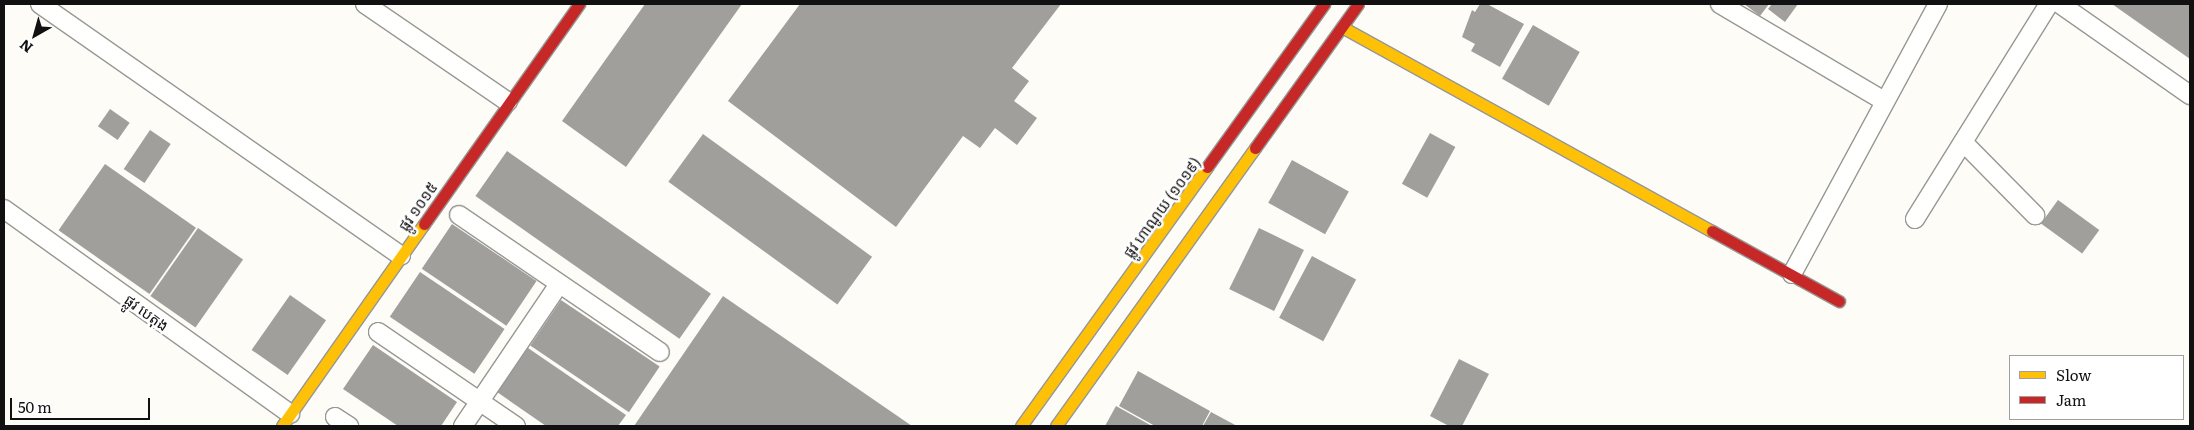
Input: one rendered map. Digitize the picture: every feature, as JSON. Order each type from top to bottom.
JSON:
[{"type":"street","points":[[40,4],[401,256]]},
{"type":"street","points":[[365,4],[508,102]]},
{"type":"street","name":"ផ្លូវ ១០១៥","points":[[286,420],[508,102],[579,4]]},
{"type":"street","name":"ផ្លូវ ហាណូយ (១០១៩)","points":[[1021,426],[1324,4]]},
{"type":"street","points":[[1056,426],[1358,4]]},
{"type":"street","points":[[1720,4],[1884,101]]},
{"type":"street","points":[[1792,274],[1938,4]]},
{"type":"street","points":[[1915,219],[2049,4]]},
{"type":"street","points":[[2060,4],[2190,95]]},
{"type":"street","points":[[1342,27],[1840,301]]},
{"type":"street","points":[[1963,142],[2035,216]]},
{"type":"street","name":"ផ្លូវ បេតុង","points":[[4,209],[286,420]]},
{"type":"street","points":[[459,215],[660,352]]},
{"type":"street","points":[[464,426],[559,284]]},
{"type":"street","points":[[378,332],[516,426]]},
{"type":"building","points":[[645,4],[742,4],[626,167],[562,121]]},
{"type":"building","points":[[800,4],[1061,4],[1012,68],[1029,81],[1014,101],[1037,118],[1017,145],[995,128],[980,148],[963,136],[896,227],[728,101]]},
{"type":"building","points":[[1480,4],[1487,4],[1524,24],[1500,67],[1471,51],[1475,44],[1462,37],[1472,10],[1475,12]]},
{"type":"building","points":[[1744,4],[1769,4],[1760,16]]},
{"type":"building","points":[[1772,4],[1798,4],[1785,22],[1768,9]]},
{"type":"building","points":[[2112,4],[2190,4],[2190,59]]},
{"type":"building","points":[[1533,25],[1580,52],[1549,106],[1502,79]]},
{"type":"building","points":[[110,109],[130,123],[118,140],[98,126]]},
{"type":"building","points":[[150,130],[171,144],[144,183],[124,169]]},
{"type":"building","points":[[1430,133],[1455,147],[1427,198],[1402,184]]},
{"type":"building","points":[[703,134],[872,257],[837,305],[668,182]]},
{"type":"building","points":[[507,151],[711,294],[679,339],[475,196]]},
{"type":"building","points":[[1292,160],[1349,192],[1325,234],[1268,203]]},
{"type":"building","points":[[105,164],[196,228],[149,294],[59,230]]},
{"type":"building","points":[[2058,200],[2099,230],[2082,253],[2041,223]]},
{"type":"building","points":[[452,224],[537,281],[506,326],[422,269]]},
{"type":"building","points":[[198,228],[243,260],[195,328],[150,296]]},
{"type":"building","points":[[1259,228],[1304,250],[1274,311],[1229,289]]},
{"type":"building","points":[[1312,256],[1356,279],[1323,341],[1279,318]]},
{"type":"building","points":[[420,272],[505,329],[474,374],[390,317]]},
{"type":"building","points":[[290,295],[326,320],[288,375],[252,350]]},
{"type":"building","points":[[723,296],[912,426],[634,426]]},
{"type":"building","points":[[561,300],[660,367],[629,412],[530,346]]},
{"type":"building","points":[[373,345],[457,402],[441,426],[398,426],[343,389]]},
{"type":"building","points":[[528,348],[626,415],[618,426],[546,426],[497,392]]},
{"type":"building","points":[[1459,359],[1489,374],[1462,426],[1449,426],[1430,416]]},
{"type":"building","points":[[1138,371],[1210,411],[1202,426],[1155,426],[1119,406]]},
{"type":"building","points":[[1116,406],[1152,426],[1105,426]]},
{"type":"building","points":[[1211,412],[1237,426],[1203,426]]},
{"type":"traffic: slow","points":[[1342,27],[1712,231]]},
{"type":"traffic: slow","points":[[1056,426],[1255,148]]},
{"type":"traffic: slow","points":[[1021,426],[1207,167]]},
{"type":"traffic: slow","points":[[282,426],[424,224]]},
{"type":"traffic: jam","points":[[424,224],[579,4]]},
{"type":"traffic: jam","points":[[1207,167],[1324,4]]},
{"type":"traffic: jam","points":[[1255,148],[1358,4]]},
{"type":"traffic: jam","points":[[1712,231],[1839,301]]}]
